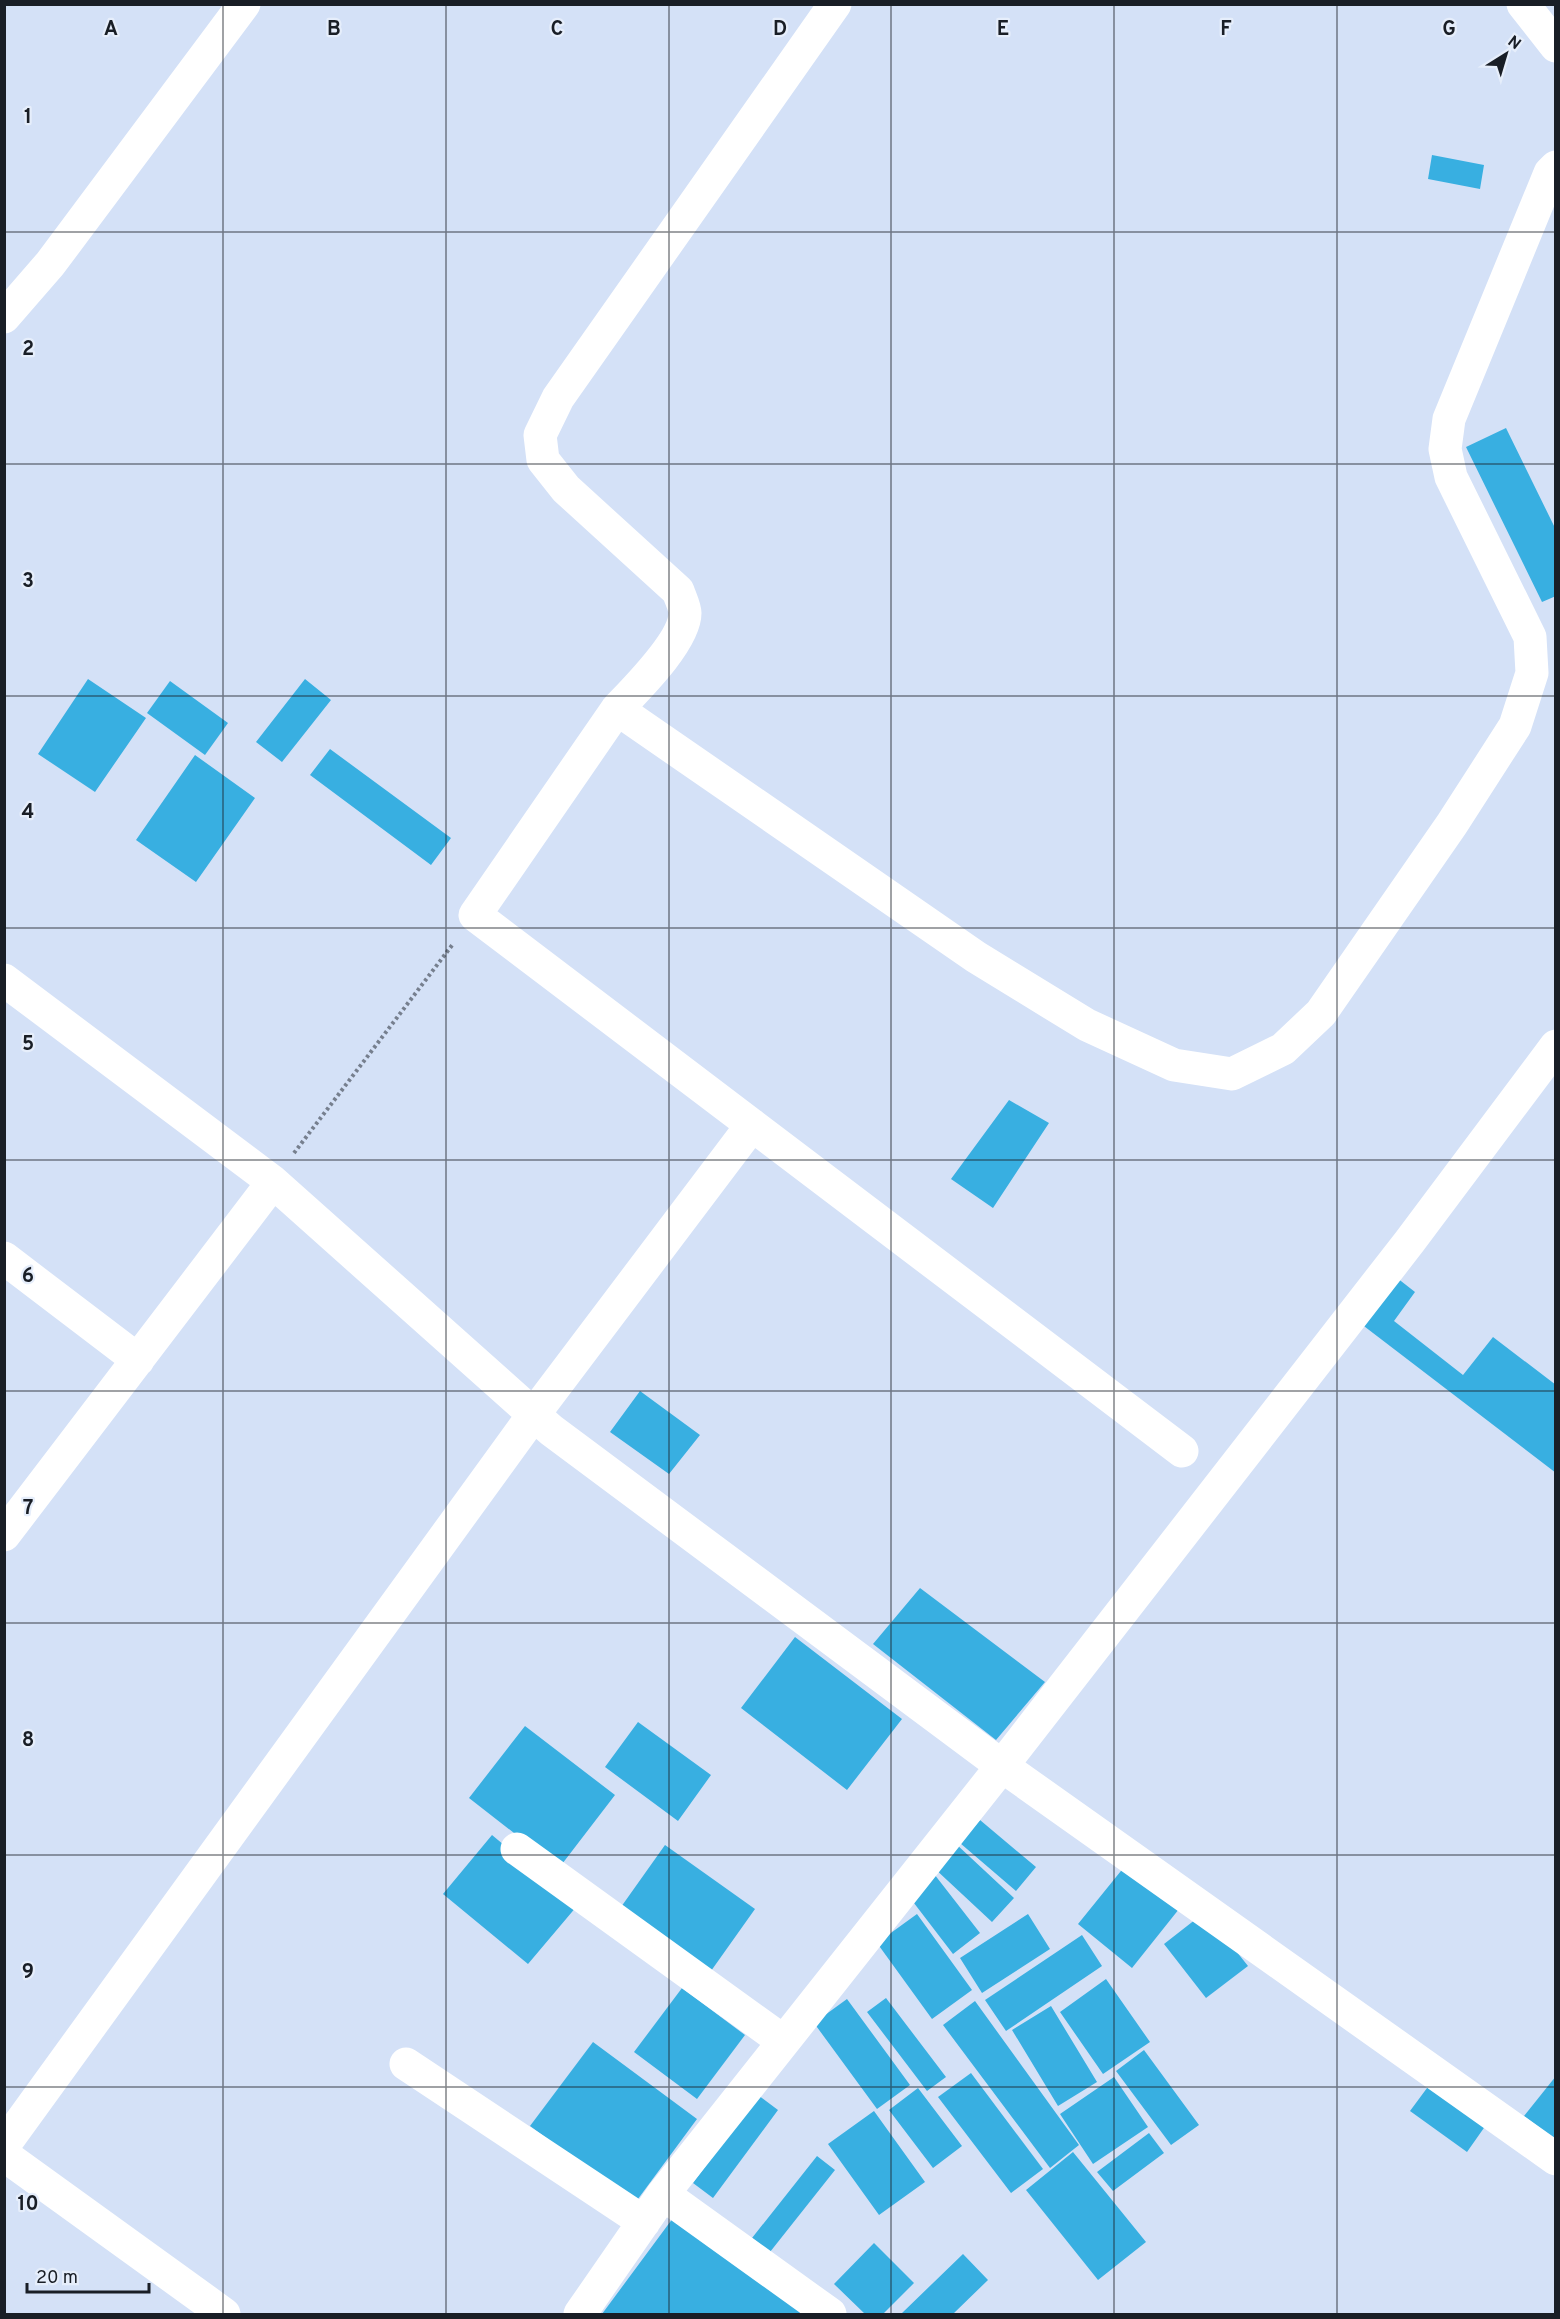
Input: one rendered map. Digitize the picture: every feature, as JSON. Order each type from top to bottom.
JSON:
[{"type":"street","points":[[4,317],[50,264],[244,4]]},
{"type":"street","points":[[835,4],[558,398],[540,435],[543,460],[566,489],[678,591],[685,613],[679,636],[640,685],[616,709],[475,915],[1182,1451]]},
{"type":"street","points":[[1523,4],[1556,46]]},
{"type":"street","points":[[616,709],[976,957],[1087,1025],[1174,1065],[1232,1074],[1283,1049],[1321,1013],[1452,824],[1515,726],[1532,673],[1530,638],[1451,477],[1445,449],[1449,419],[1550,173],[1556,167]]},
{"type":"street","points":[[4,980],[273,1182],[551,1430],[1002,1766],[1556,2159]]},
{"type":"street","points":[[580,2314],[663,2194],[1002,1766],[1410,1241],[1556,1046]]},
{"type":"street","points":[[4,2145],[534,1414],[752,1125]]},
{"type":"street","points":[[4,1535],[273,1182]]},
{"type":"street","points":[[4,1258],[138,1360]]},
{"type":"street","points":[[517,1849],[783,2042]]},
{"type":"street","points":[[406,2064],[644,2222]]},
{"type":"street","points":[[4,2155],[224,2314]]},
{"type":"street","points":[[663,2194],[830,2314]]},
{"type":"path","points":[[273,1182],[475,915]]},
{"type":"building","points":[[1432,155],[1484,165],[1480,189],[1428,179]]},
{"type":"building","points":[[1506,428],[1556,530],[1556,596],[1542,602],[1466,447]]},
{"type":"building","points":[[88,679],[146,718],[95,792],[38,754]]},
{"type":"building","points":[[305,679],[331,700],[282,762],[256,742]]},
{"type":"building","points":[[170,681],[228,723],[205,755],[147,713]]},
{"type":"building","points":[[330,749],[451,838],[431,865],[310,775]]},
{"type":"building","points":[[195,755],[255,798],[196,882],[136,840]]},
{"type":"building","points":[[1009,1100],[1049,1123],[993,1208],[951,1179]]},
{"type":"building","points":[[1392,1274],[1415,1292],[1394,1321],[1463,1375],[1493,1337],[1556,1385],[1556,1473],[1356,1320]]},
{"type":"building","points":[[640,1391],[700,1435],[669,1474],[610,1432]]},
{"type":"building","points":[[920,1588],[1045,1682],[996,1740],[873,1644]]},
{"type":"building","points":[[795,1637],[902,1719],[847,1790],[741,1708]]},
{"type":"building","points":[[638,1722],[711,1775],[678,1821],[605,1767]]},
{"type":"building","points":[[525,1726],[615,1795],[559,1868],[469,1798]]},
{"type":"building","points":[[980,1820],[1036,1867],[1016,1891],[960,1843]]},
{"type":"building","points":[[492,1835],[577,1906],[528,1964],[443,1894]]},
{"type":"building","points":[[955,1843],[1014,1898],[992,1922],[933,1867]]},
{"type":"building","points":[[665,1845],[755,1909],[711,1971],[621,1907]]},
{"type":"building","points":[[1129,1861],[1183,1904],[1132,1968],[1078,1924]]},
{"type":"building","points":[[931,1870],[980,1933],[953,1954],[904,1890]]},
{"type":"building","points":[[1205,1912],[1248,1966],[1206,1998],[1164,1944]]},
{"type":"building","points":[[917,1914],[972,1990],[932,2019],[877,1943]]},
{"type":"building","points":[[1028,1914],[1050,1949],[982,1993],[960,1958]]},
{"type":"building","points":[[1082,1935],[1102,1966],[1006,2031],[985,2000]]},
{"type":"building","points":[[1106,1979],[1150,2042],[1103,2074],[1060,2012]]},
{"type":"building","points":[[682,1988],[745,2035],[697,2099],[634,2052]]},
{"type":"building","points":[[886,1998],[946,2077],[927,2091],[867,2012]]},
{"type":"building","points":[[847,1999],[910,2085],[877,2109],[814,2023]]},
{"type":"building","points":[[975,2001],[1079,2145],[1050,2168],[943,2025]]},
{"type":"building","points":[[1051,2006],[1097,2082],[1058,2106],[1012,2030]]},
{"type":"building","points":[[593,2042],[697,2119],[635,2203],[530,2126]]},
{"type":"building","points":[[1144,2050],[1199,2125],[1171,2145],[1116,2071]]},
{"type":"building","points":[[971,2073],[1043,2169],[1011,2193],[938,2097]]},
{"type":"building","points":[[1556,2076],[1556,2140],[1524,2116]]},
{"type":"building","points":[[1114,2077],[1148,2127],[1093,2164],[1060,2114]]},
{"type":"building","points":[[1430,2084],[1486,2125],[1467,2152],[1410,2111]]},
{"type":"building","points":[[918,2088],[962,2146],[933,2168],[889,2110]]},
{"type":"building","points":[[758,2095],[778,2110],[713,2198],[693,2183]]},
{"type":"building","points":[[874,2111],[925,2182],[879,2215],[828,2144]]},
{"type":"building","points":[[1149,2133],[1164,2153],[1113,2191],[1097,2172]]},
{"type":"building","points":[[1073,2152],[1146,2242],[1098,2280],[1026,2190]]},
{"type":"building","points":[[817,2156],[835,2170],[770,2252],[752,2238]]},
{"type":"building","points":[[673,2218],[806,2314],[602,2314]]},
{"type":"building","points":[[874,2243],[914,2283],[883,2314],[865,2314],[834,2284]]},
{"type":"building","points":[[963,2254],[988,2280],[953,2314],[901,2314]]}]
